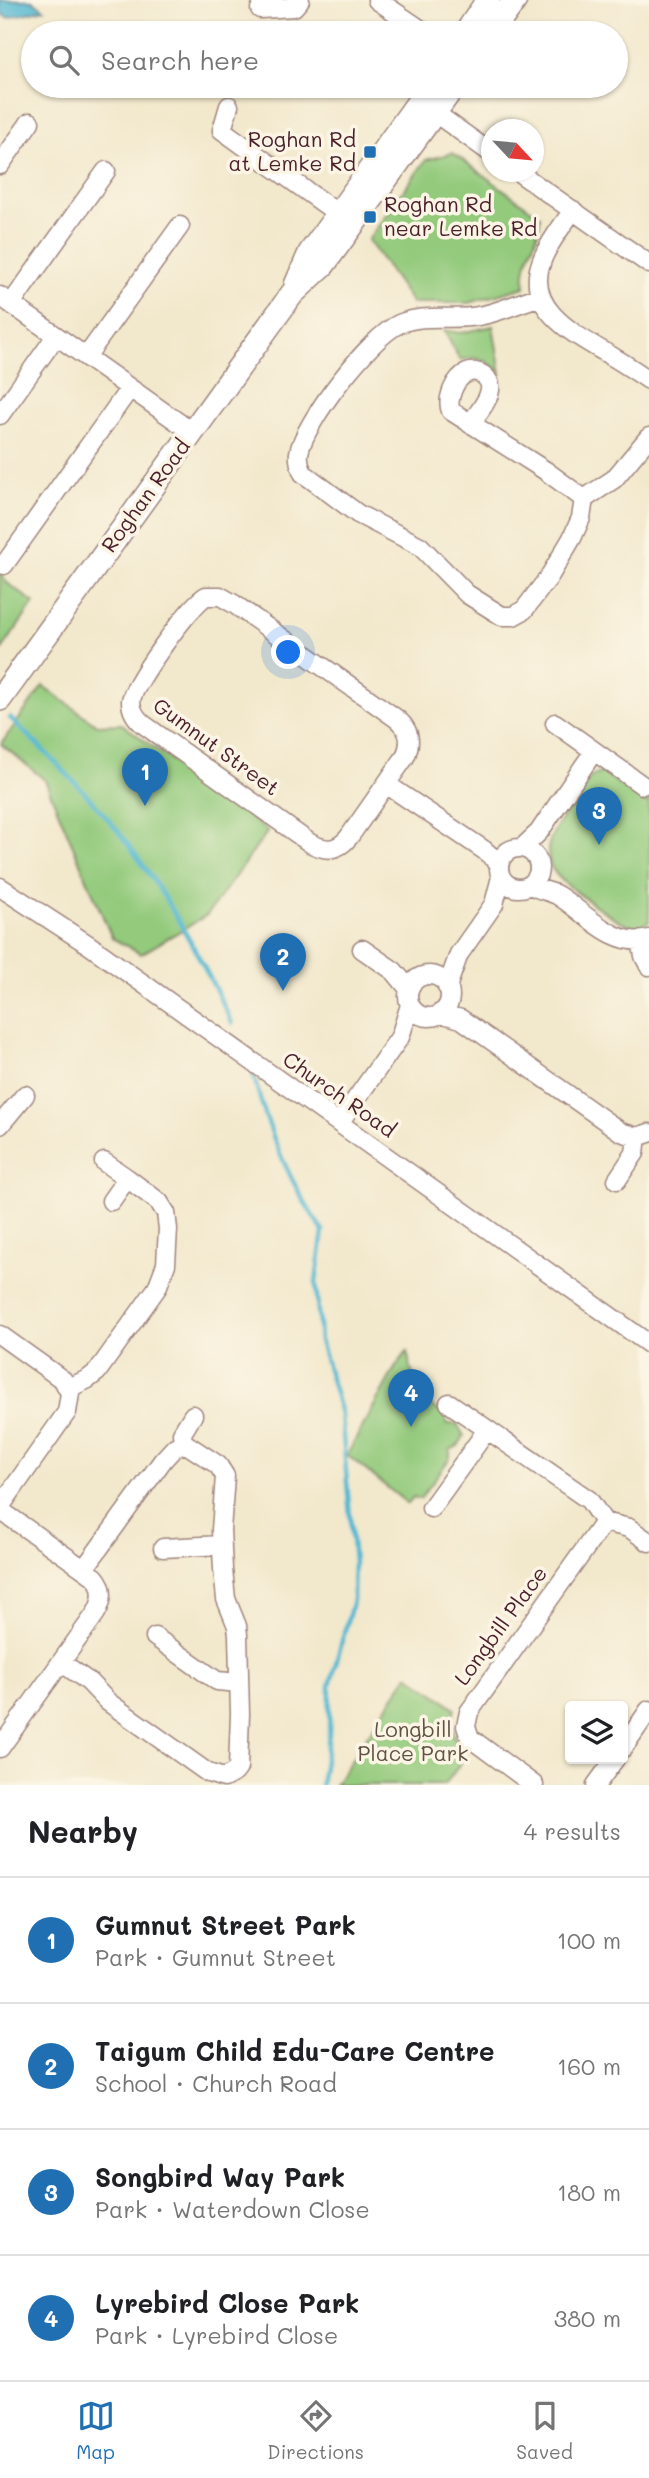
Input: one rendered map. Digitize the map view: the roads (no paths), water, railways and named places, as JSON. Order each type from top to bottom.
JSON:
[{"type":"main road","points":[[474,21],[488,0]]},
{"type":"main road","points":[[500,21],[515,0]]},
{"type":"main road","name":"Roghan Road","points":[[0,699],[292,294],[310,253],[346,219],[428,100]]},
{"type":"street","points":[[260,9],[295,7],[300,0]]},
{"type":"street","points":[[377,0],[408,21]]},
{"type":"street","points":[[428,100],[481,144]]},
{"type":"street","points":[[229,106],[222,130],[346,219]]},
{"type":"street","points":[[0,165],[30,121]]},
{"type":"street","points":[[106,171],[6,300],[192,432]]},
{"type":"street","points":[[532,182],[649,264]]},
{"type":"street","points":[[573,210],[542,259],[538,277],[540,297],[548,311],[575,336],[649,380]]},
{"type":"street","points":[[86,357],[180,226]]},
{"type":"street","points":[[540,297],[482,316],[418,319],[406,321],[388,330],[353,366],[309,427],[299,452],[300,467],[307,478],[358,514],[420,546],[467,594],[502,616],[513,616],[524,610],[549,577],[572,538],[584,499],[614,479],[649,437]]},
{"type":"street","points":[[0,415],[56,336]]},
{"type":"street","points":[[5,565],[130,388]]},
{"type":"street","points":[[470,424],[546,471],[584,499]]},
{"type":"street","name":"Gumnut Street","points":[[206,596],[220,597],[234,604],[403,724],[409,735],[408,751],[386,784],[345,842],[334,848],[322,848],[310,843],[137,719],[132,710],[132,694],[195,604],[206,596]]},
{"type":"street","points":[[555,723],[642,785]]},
{"type":"street","points":[[528,852],[594,751]]},
{"type":"street","points":[[386,784],[515,874],[554,893],[617,937],[645,940],[644,956],[649,966]]},
{"type":"street","points":[[340,1123],[494,904],[504,898],[515,874],[509,851],[528,852],[539,864],[515,874]]},
{"type":"street","name":"Church Road","points":[[0,887],[89,945],[649,1344]]},
{"type":"street","points":[[362,949],[621,1132],[643,1135],[617,1180]]},
{"type":"street","points":[[0,1125],[25,1095]]},
{"type":"street","points":[[69,1388],[88,1379],[97,1371],[157,1288],[165,1272],[168,1229],[166,1213],[159,1202],[104,1162]]},
{"type":"street","points":[[111,1201],[127,1178]]},
{"type":"street","points":[[0,1335],[63,1380],[69,1388],[70,1405],[0,1508],[99,1582],[102,1600],[96,1613],[0,1748]]},
{"type":"street","points":[[449,1403],[589,1500],[604,1522],[629,1528],[649,1542]]},
{"type":"street","points":[[183,1444],[182,1433],[193,1415]]},
{"type":"street","points":[[430,1508],[487,1430]]},
{"type":"street","points":[[61,1662],[89,1682],[108,1702],[218,1777],[229,1776],[235,1772],[239,1762],[237,1626],[224,1590],[222,1545],[225,1476],[218,1465],[191,1446],[183,1444],[175,1447],[84,1569]]},
{"type":"street","name":"Longbill Place","points":[[534,1785],[470,1738],[466,1726],[467,1718],[472,1705],[604,1522]]},
{"type":"street","points":[[163,1548],[222,1545]]},
{"type":"street","points":[[155,1637],[218,1681],[239,1683]]},
{"type":"street","points":[[628,1741],[649,1710]]},
{"type":"street","points":[[596,1785],[611,1764]]},
{"type":"water","points":[[0,0],[32,0],[44,9],[7,18],[0,12]]},
{"type":"waterway","points":[[10,718],[92,801],[134,852],[180,924],[232,1023]]},
{"type":"waterway","points":[[253,1074],[265,1116],[281,1156],[323,1231],[316,1282],[320,1341],[341,1414],[354,1562],[353,1600],[330,1685],[329,1734],[321,1785]]},
{"type":"place","name":"Roghan Rd at Lemke Rd","points":[[370,152]]},
{"type":"place","name":"Roghan Rd near Lemke Rd","points":[[370,217]]},
{"type":"place","name":"Gumnut Street Park","points":[[145,806]]},
{"type":"place","name":"Songbird Way Park","points":[[599,845]]},
{"type":"place","name":"Taigum Child Edu-Care Centre","points":[[283,991]]},
{"type":"place","name":"Lyrebird Close Park","points":[[411,1427]]},
{"type":"park label","name":"Longbill Place Park","points":[[413,1742]]}]
